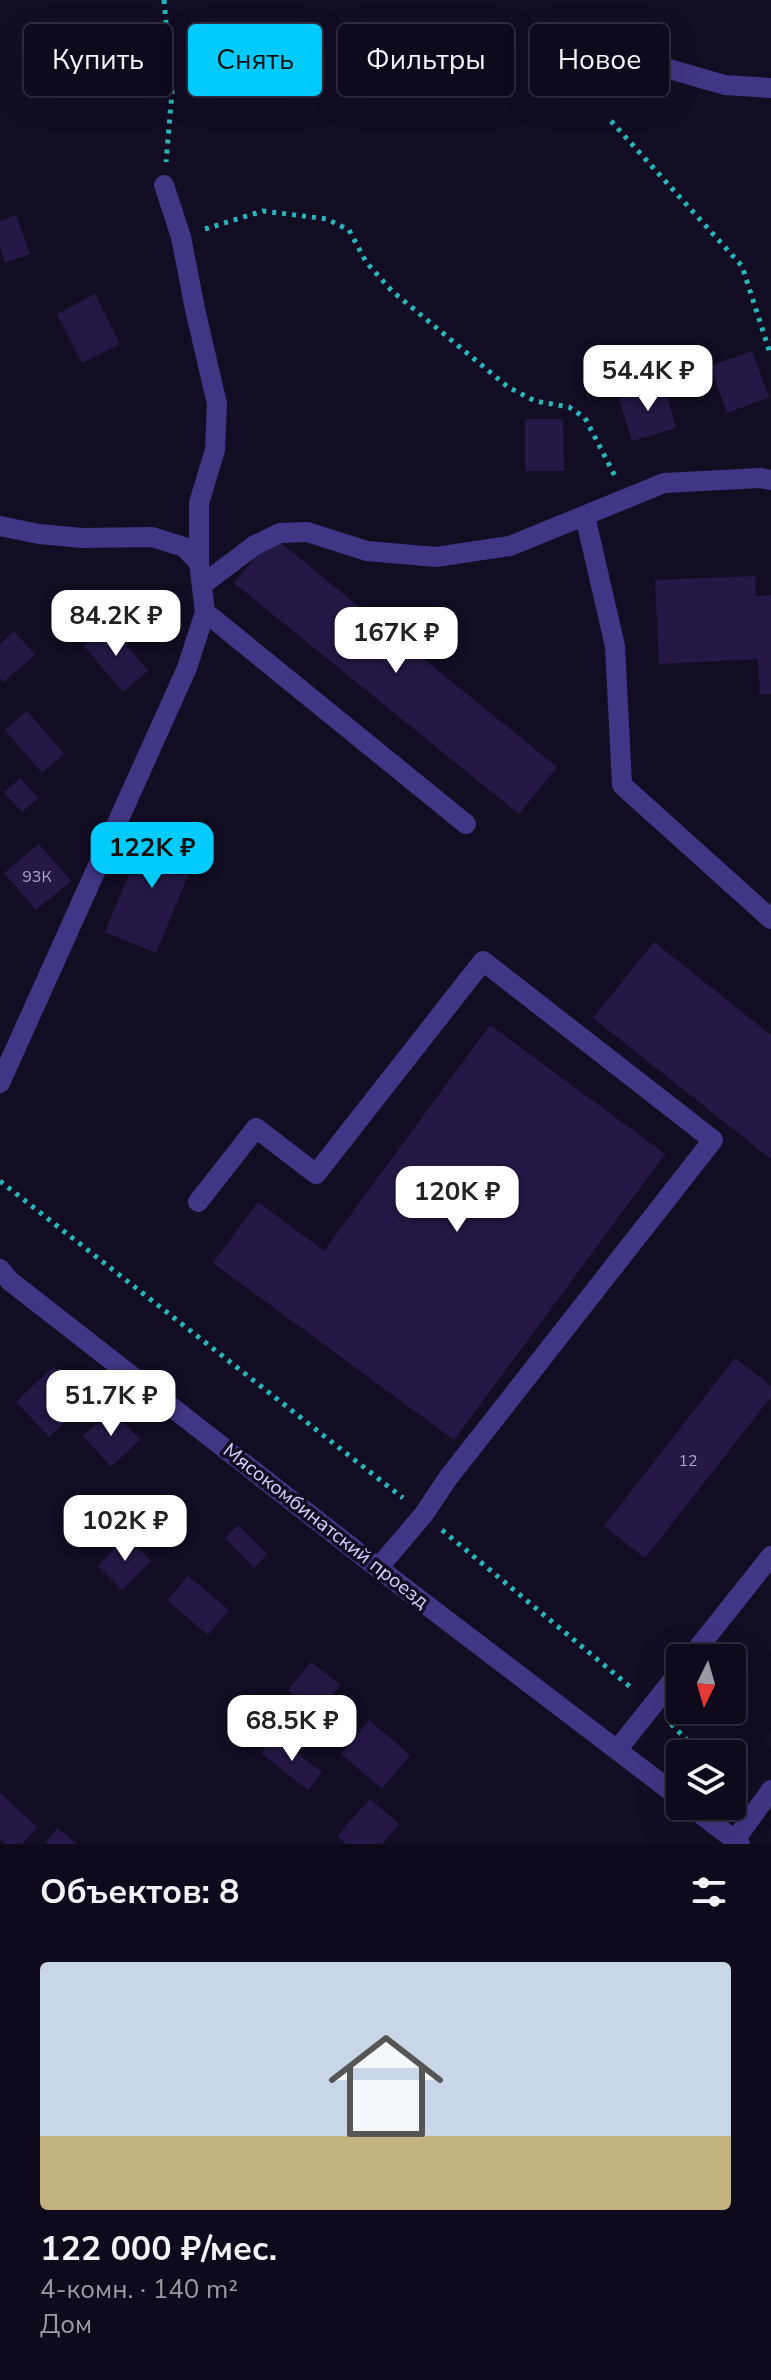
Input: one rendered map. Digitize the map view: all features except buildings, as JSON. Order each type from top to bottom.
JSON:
[{"type":"street","points":[[669,69],[725,85],[771,88]]},
{"type":"street","points":[[0,1083],[187,668],[205,612],[199,563],[199,503],[215,450],[217,404],[181,237],[164,185]]},
{"type":"street","points":[[202,585],[255,545],[280,533],[307,532],[367,551],[436,557],[510,546],[664,483],[771,480]]},
{"type":"street","points":[[585,516],[615,646],[622,785],[771,919]]},
{"type":"street","points":[[0,526],[82,538],[152,537],[184,547],[199,563]]},
{"type":"street","points":[[205,612],[466,824]]},
{"type":"street","points":[[198,1202],[256,1128],[316,1174],[483,961],[713,1140],[448,1478],[424,1514],[378,1568]]},
{"type":"street","name":"Мясокомбинатский проезд","points":[[0,1269],[10,1281],[378,1568],[666,1787]]},
{"type":"street","points":[[701,1644],[771,1556]]},
{"type":"street","points":[[617,1750],[666,1688]]},
{"type":"street","points":[[708,1820],[737,1842],[771,1790]]},
{"type":"path","points":[[164,0],[172,93],[164,185]]},
{"type":"path","points":[[611,121],[742,266],[771,356]]},
{"type":"path","points":[[181,237],[263,211],[327,219],[349,230],[366,262],[392,291],[508,387],[535,401],[569,407],[585,418],[627,498]]},
{"type":"path","points":[[0,1181],[424,1514],[652,1706],[687,1740]]}]
